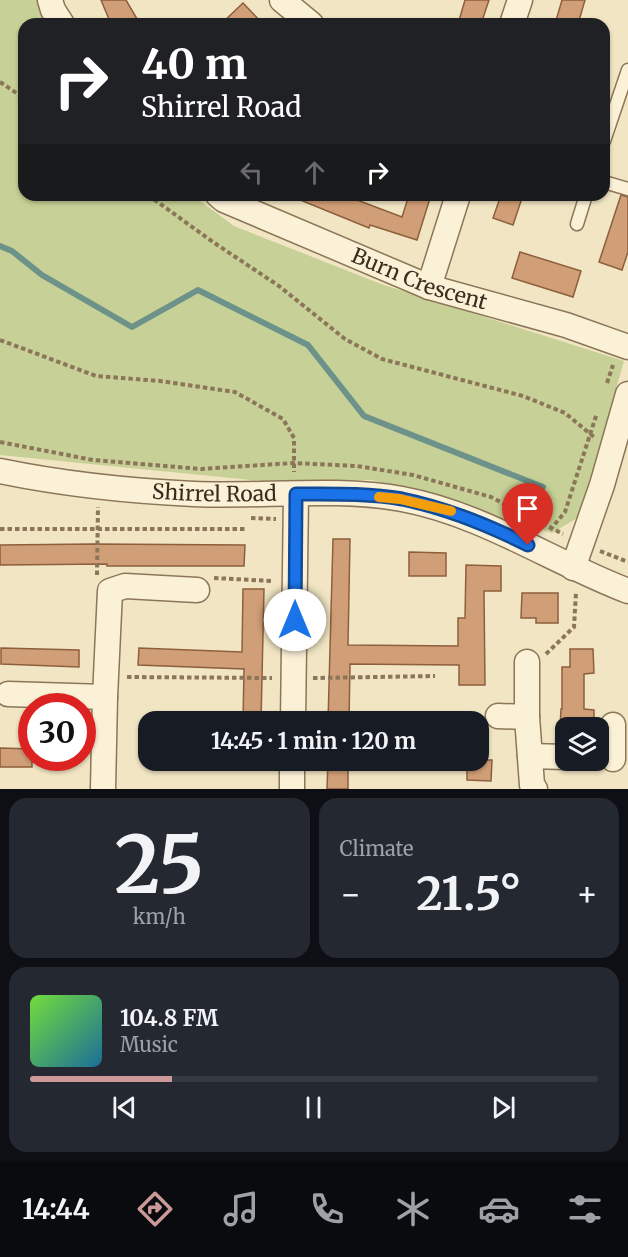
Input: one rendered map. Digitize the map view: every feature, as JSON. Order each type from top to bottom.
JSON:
[{"type":"street","points":[[50,0],[58,18]]},
{"type":"street","points":[[282,0],[304,18]]},
{"type":"street","points":[[514,18],[520,0]]},
{"type":"street","name":"Burn Crescent","points":[[226,201],[429,287],[566,325],[623,345]]},
{"type":"street","points":[[429,287],[456,201]]},
{"type":"street","points":[[576,569],[612,450],[616,394]]},
{"type":"street","name":"Shirrel Road","points":[[0,471],[32,478],[194,494],[353,495],[400,499],[446,509],[515,538],[576,569],[628,591]]},
{"type":"street","points":[[293,711],[296,494]]},
{"type":"street","points":[[103,789],[110,591],[125,586],[197,590]]},
{"type":"street","points":[[527,662],[527,717],[532,785],[535,789]]},
{"type":"street","points":[[8,694],[105,697]]},
{"type":"street","points":[[498,716],[527,717]]},
{"type":"street","points":[[613,725],[613,759]]},
{"type":"street","points":[[530,756],[555,757]]},
{"type":"street","points":[[292,771],[292,789]]},
{"type":"lane","points":[[610,123],[628,70]]},
{"type":"lane","points":[[610,184],[628,189]]},
{"type":"lane","points":[[577,224],[584,201]]},
{"type":"path","points":[[0,82],[18,94]]},
{"type":"path","points":[[156,201],[279,286],[345,339],[382,359],[523,396],[565,413],[612,450]]},
{"type":"path","points":[[0,340],[96,376],[160,381],[235,392],[283,418],[294,438],[296,494]]},
{"type":"path","points":[[616,394],[623,345]]},
{"type":"path","points":[[551,527],[565,512],[601,403]]},
{"type":"path","points":[[0,529],[247,529]]},
{"type":"path","points":[[601,551],[628,562]]},
{"type":"path","points":[[527,662],[540,659],[574,627],[576,569]]},
{"type":"path","points":[[197,590],[212,578],[274,581]]},
{"type":"green space","points":[[0,0],[37,0],[45,18],[18,18],[18,201],[200,201],[234,226],[381,284],[624,361],[579,517],[552,533],[372,480],[262,481],[0,455]]},
{"type":"building","points":[[101,0],[126,0],[136,18],[108,18]]},
{"type":"building","points":[[465,0],[489,0],[483,18],[460,18]]},
{"type":"building","points":[[562,0],[585,0],[580,18],[557,18]]},
{"type":"building","points":[[243,3],[257,18],[227,18]]},
{"type":"building","points":[[621,195],[628,197],[628,252],[622,270],[599,262]]},
{"type":"building","points":[[303,201],[360,201],[402,217],[407,201],[429,201],[417,240],[370,225],[369,228]]},
{"type":"building","points":[[499,201],[521,201],[513,225],[493,218]]},
{"type":"building","points":[[520,252],[581,271],[573,297],[512,278]]},
{"type":"building","points":[[333,539],[350,539],[348,645],[458,646],[458,618],[465,618],[466,565],[501,566],[501,591],[484,591],[485,685],[459,685],[459,665],[350,664],[349,711],[328,711]]},
{"type":"building","points":[[0,545],[245,545],[244,566],[0,565]]},
{"type":"building","points":[[409,552],[446,553],[446,576],[409,576]]},
{"type":"building","points":[[243,589],[264,589],[261,711],[243,711],[244,669],[138,665],[139,648],[242,652]]},
{"type":"building","points":[[522,593],[558,593],[558,623],[536,623],[536,618],[521,618]]},
{"type":"building","points":[[1,648],[79,650],[79,667],[1,664]]},
{"type":"building","points":[[570,649],[593,649],[594,673],[584,674],[584,709],[594,710],[594,717],[561,717],[562,667],[570,667]]},
{"type":"building","points":[[0,748],[18,749],[18,767],[0,767]]},
{"type":"building","points":[[489,760],[492,760],[491,781],[467,780],[467,771],[489,771]]},
{"type":"building","points":[[328,771],[348,771],[348,789],[327,789]]},
{"type":"waterway","points":[[0,246],[12,251],[42,275],[132,327],[198,290],[308,345],[364,416],[543,487]]},
{"type":"slow traffic","points":[[379,497],[400,499],[451,511]]},
{"type":"route","points":[[295,620],[296,494],[400,499],[446,509],[528,545]]}]
